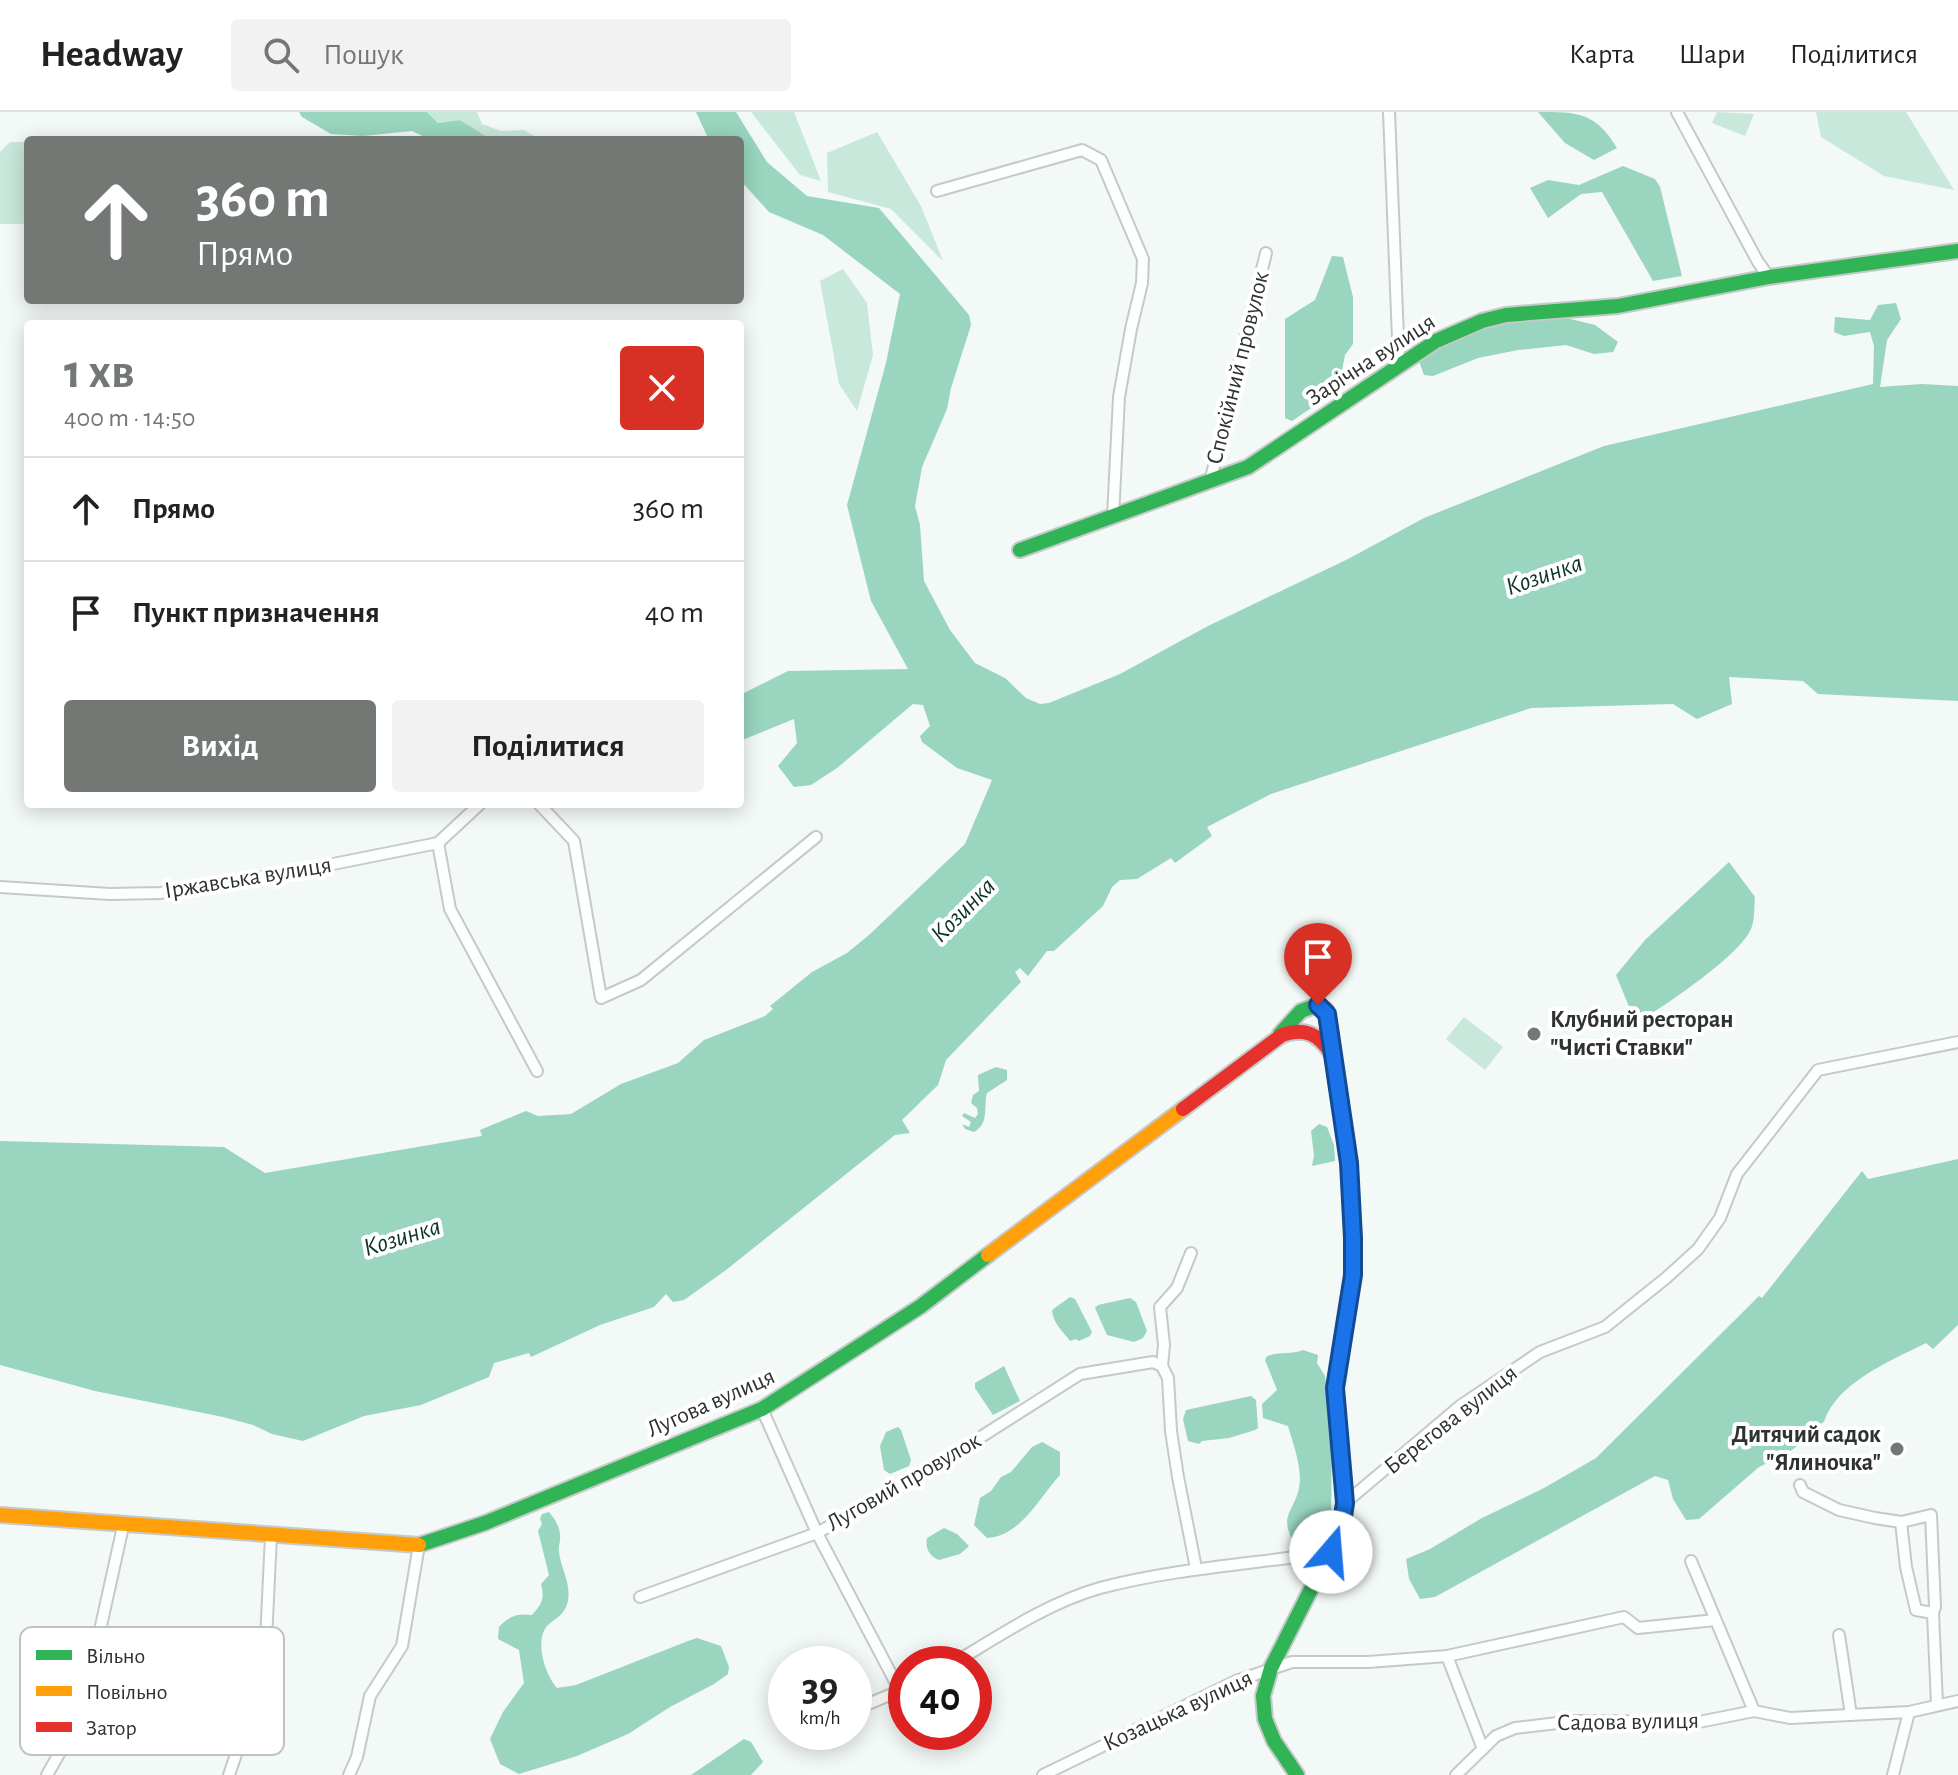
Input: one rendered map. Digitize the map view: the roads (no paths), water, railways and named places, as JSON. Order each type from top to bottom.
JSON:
[{"type":"street","points":[[1389,112],[1399,364]]},
{"type":"street","points":[[1677,112],[1769,277]]},
{"type":"street","points":[[937,191],[1082,150],[1101,160],[1143,259],[1142,283],[1119,397],[1113,517]]},
{"type":"street","name":"Зарічна вулиця","points":[[1020,550],[1248,467],[1399,364],[1465,327],[1506,315],[1618,306],[1769,277],[1958,251]]},
{"type":"street","name":"Спокійний провулок","points":[[1210,482],[1266,253]]},
{"type":"street","points":[[476,808],[438,843],[450,909],[537,1071]]},
{"type":"street","points":[[543,808],[574,841],[601,998],[641,980],[816,837]]},
{"type":"street","name":"Іржавська вулиця","points":[[0,887],[110,894],[160,893],[293,872],[438,843]]},
{"type":"street","points":[[1274,1039],[1300,1012],[1318,1005],[1327,1014],[1349,1163],[1353,1238],[1353,1275],[1335,1388],[1345,1503],[1341,1530],[1271,1668],[1263,1696],[1265,1719],[1274,1741],[1297,1775]]},
{"type":"street","name":"Лугова вулиця","points":[[0,1515],[419,1545],[485,1523],[762,1409],[818,1375],[921,1306],[1274,1039],[1288,1032],[1308,1030],[1321,1038],[1331,1053]]},
{"type":"street","name":"Берегова вулиця","points":[[1345,1503],[1460,1406],[1540,1352],[1605,1327],[1698,1249],[1720,1218],[1737,1174],[1818,1070],[1958,1042]]},
{"type":"street","points":[[1191,1253],[1177,1288],[1160,1307],[1164,1345],[1162,1366],[1168,1378],[1171,1431],[1196,1568]]},
{"type":"street","name":"Луговий провулок","points":[[640,1597],[817,1533],[918,1477],[1080,1374],[1153,1362],[1162,1366]]},
{"type":"street","points":[[762,1409],[817,1533],[888,1663]]},
{"type":"street","points":[[1800,1485],[1803,1492],[1839,1510],[1901,1522],[1931,1515],[1937,1704]]},
{"type":"street","points":[[101,1627],[124,1522]]},
{"type":"street","points":[[1901,1522],[1906,1567],[1916,1610],[1933,1613]]},
{"type":"street","points":[[267,1627],[271,1536]]},
{"type":"street","points":[[349,1775],[357,1757],[370,1696],[402,1646],[419,1545]]},
{"type":"street","points":[[981,1646],[1098,1589],[1196,1568],[1331,1552]]},
{"type":"street","points":[[1691,1561],[1754,1711]]},
{"type":"street","name":"Козацька вулиця","points":[[1043,1775],[1236,1681],[1292,1662],[1368,1662],[1447,1656],[1624,1617],[1638,1628],[1715,1620]]},
{"type":"street","points":[[1839,1635],[1851,1715]]},
{"type":"street","points":[[1447,1656],[1483,1749]]},
{"type":"street","name":"Садова вулиця","points":[[1456,1775],[1496,1736],[1515,1728],[1574,1721],[1699,1722],[1754,1711],[1790,1718],[1909,1712],[1958,1701]]},
{"type":"street","points":[[1893,1775],[1909,1712]]},
{"type":"street","points":[[47,1775],[58,1755]]},
{"type":"street","points":[[229,1775],[236,1755]]},
{"type":"water","points":[[299,112],[427,112],[438,123],[460,120],[486,136],[423,136],[412,131],[363,136],[331,134],[302,117]]},
{"type":"water","name":"Козинка","points":[[696,112],[736,112],[767,162],[807,196],[879,208],[969,315],[971,325],[947,409],[922,467],[915,506],[920,525],[924,581],[950,630],[975,663],[1005,678],[1026,698],[1040,704],[1049,703],[1120,674],[1208,626],[1348,559],[1424,518],[1604,446],[1873,384],[1874,346],[1870,332],[1844,336],[1834,332],[1835,317],[1870,320],[1878,305],[1896,303],[1901,319],[1887,340],[1880,387],[1922,384],[1958,386],[1958,701],[1818,694],[1803,681],[1729,677],[1732,704],[1697,719],[1673,704],[1531,708],[1271,794],[1207,827],[1212,836],[1175,863],[1171,858],[1137,879],[1120,880],[1112,887],[1103,906],[1054,951],[1047,951],[1028,976],[1020,968],[1015,972],[1021,982],[946,1060],[938,1085],[902,1120],[910,1133],[895,1135],[726,1270],[684,1300],[673,1302],[666,1294],[654,1307],[600,1325],[531,1357],[529,1353],[494,1363],[489,1377],[421,1405],[364,1416],[303,1441],[223,1417],[95,1391],[0,1365],[0,1141],[224,1147],[265,1173],[482,1136],[480,1130],[526,1111],[538,1116],[571,1114],[621,1084],[678,1063],[704,1040],[765,1016],[773,1009],[770,1006],[812,972],[847,953],[869,935],[965,844],[992,780],[957,768],[922,742],[920,736],[930,726],[923,705],[913,704],[837,768],[811,785],[794,787],[778,766],[797,743],[794,719],[744,739],[744,693],[788,671],[908,669],[871,601],[847,505],[886,363],[900,294],[823,235],[769,212],[744,184],[744,136],[707,136]]},
{"type":"water","points":[[1538,112],[1584,116],[1601,127],[1617,148],[1594,160],[1565,143]]},
{"type":"water","points":[[1623,166],[1655,179],[1660,187],[1682,276],[1653,281],[1602,192],[1581,194],[1548,218],[1530,188],[1548,180],[1579,185]]},
{"type":"water","points":[[1332,256],[1343,257],[1353,297],[1353,344],[1345,355],[1338,390],[1292,421],[1285,418],[1285,319],[1315,300]]},
{"type":"water","points":[[1550,314],[1595,325],[1618,342],[1613,352],[1594,354],[1566,345],[1518,350],[1478,358],[1433,376],[1424,375],[1419,361],[1466,333]]},
{"type":"water","points":[[1729,862],[1755,897],[1751,929],[1718,966],[1639,1021],[1630,1009],[1616,975],[1645,940]]},
{"type":"water","points":[[996,1067],[1007,1070],[1007,1080],[987,1093],[984,1119],[979,1128],[974,1132],[965,1129],[962,1124],[969,1127],[971,1122],[962,1116],[964,1113],[975,1118],[978,1114],[971,1103],[973,1095],[979,1091],[978,1075]]},
{"type":"water","points":[[1319,1124],[1327,1127],[1334,1145],[1335,1161],[1312,1166],[1311,1131]]},
{"type":"water","points":[[1958,1159],[1958,1325],[1933,1349],[1926,1343],[1853,1384],[1830,1408],[1824,1422],[1814,1427],[1803,1442],[1759,1467],[1699,1519],[1686,1520],[1673,1499],[1668,1480],[1655,1476],[1435,1597],[1420,1599],[1409,1579],[1406,1559],[1430,1549],[1596,1458],[1759,1296],[1762,1298],[1862,1171],[1868,1179]]},
{"type":"water","points":[[1070,1297],[1075,1299],[1092,1332],[1079,1341],[1070,1341],[1053,1315],[1052,1310]]},
{"type":"water","points":[[1130,1298],[1136,1302],[1147,1331],[1143,1338],[1134,1342],[1107,1335],[1095,1308]]},
{"type":"water","points":[[1303,1350],[1318,1355],[1317,1363],[1325,1376],[1332,1430],[1331,1526],[1316,1543],[1293,1541],[1289,1532],[1287,1519],[1300,1481],[1297,1457],[1288,1426],[1263,1418],[1262,1404],[1277,1390],[1265,1360],[1267,1356]]},
{"type":"water","points":[[1004,1366],[1020,1401],[993,1415],[975,1388],[975,1383]]},
{"type":"water","points":[[1251,1396],[1256,1400],[1258,1428],[1199,1444],[1188,1441],[1183,1419],[1186,1410]]},
{"type":"water","points":[[898,1427],[911,1460],[909,1466],[890,1474],[884,1470],[880,1446],[886,1432]]},
{"type":"water","points":[[1042,1442],[1060,1452],[1060,1475],[1019,1524],[999,1536],[987,1538],[974,1525],[980,1498],[991,1491],[1001,1477],[1011,1472],[1032,1447]]},
{"type":"water","points":[[549,1512],[559,1531],[559,1552],[569,1593],[564,1610],[544,1630],[542,1638],[545,1666],[557,1688],[576,1685],[697,1638],[721,1646],[729,1667],[728,1674],[714,1684],[628,1734],[577,1756],[519,1774],[500,1764],[490,1739],[503,1712],[524,1683],[519,1650],[498,1639],[499,1627],[514,1616],[532,1615],[540,1604],[543,1597],[541,1584],[549,1575],[538,1531],[542,1514]]},
{"type":"water","points":[[944,1528],[957,1534],[969,1546],[960,1554],[939,1560],[928,1551],[927,1538]]},
{"type":"water","points":[[744,1739],[751,1742],[763,1762],[751,1775],[691,1775]]},
{"type":"place","name":"Клубний ресторан \"Чисті Ставки\"","points":[[1534,1034]]},
{"type":"place","name":"Дитячий садок \"Ялиночка\"","points":[[1897,1449]]}]
